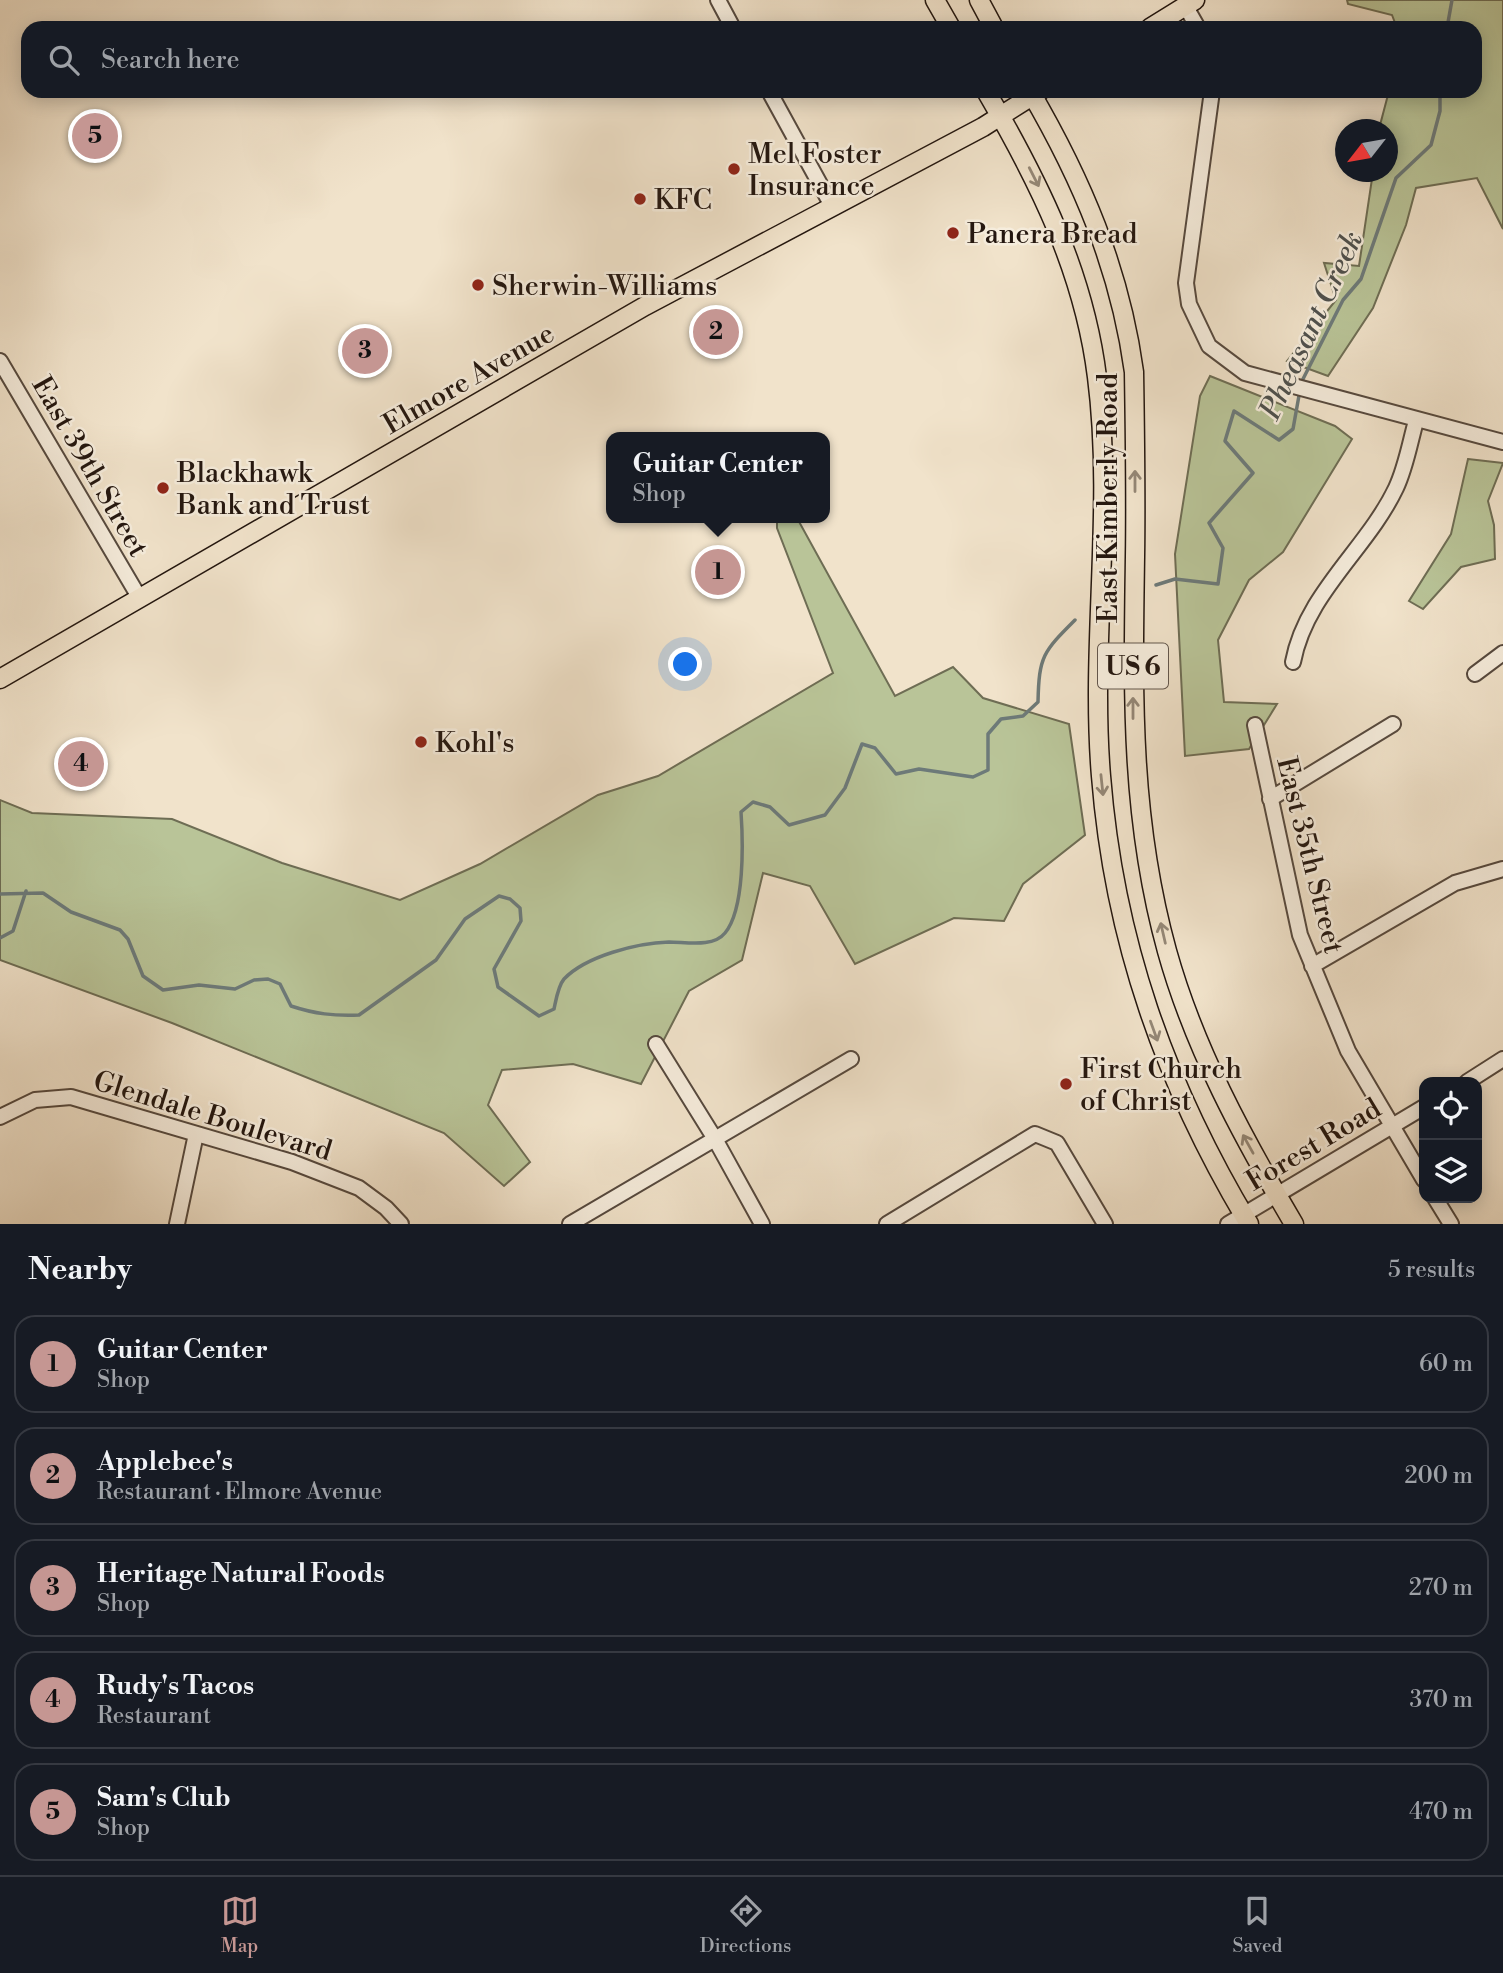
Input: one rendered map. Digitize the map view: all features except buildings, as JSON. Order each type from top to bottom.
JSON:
[{"type":"main road","points":[[935,0],[947,21]]},
{"type":"main road","points":[[979,0],[990,21]]},
{"type":"main road","points":[[1161,21],[1190,3]]},
{"type":"main road","name":"US 6","points":[[990,98],[1001,117]]},
{"type":"main road","name":"Elmore Avenue","points":[[0,679],[634,313],[1001,117],[1027,98]]},
{"type":"main road","name":"East Kimberly Road","points":[[1037,98],[1073,167],[1099,228],[1118,287],[1135,372],[1133,740],[1152,885],[1168,953],[1197,1034],[1241,1132],[1294,1224]]},
{"type":"main road","name":"East Kimberly Road","points":[[1001,117],[1031,171],[1066,249],[1088,323],[1097,378],[1102,483],[1097,655],[1100,775],[1118,901],[1133,966],[1177,1089],[1240,1221]]},
{"type":"street","points":[[718,0],[729,21]]},
{"type":"street","points":[[1190,3],[1196,21]]},
{"type":"street","points":[[773,98],[832,206]]},
{"type":"street","points":[[1211,98],[1186,283],[1189,304],[1209,346],[1228,364],[1263,380],[1503,442]]},
{"type":"street","name":"East 39th Street","points":[[0,361],[139,597]]},
{"type":"street","points":[[1293,662],[1296,642],[1320,596],[1368,534],[1396,487],[1416,421]]},
{"type":"street","points":[[1475,674],[1503,653]]},
{"type":"street","points":[[1270,799],[1393,724]]},
{"type":"street","name":"East 35th Street","points":[[1255,725],[1300,935],[1348,1051],[1419,1172]]},
{"type":"street","points":[[1312,965],[1455,883],[1503,869]]},
{"type":"street","points":[[656,1044],[715,1139],[762,1224]]},
{"type":"street","points":[[570,1224],[851,1059]]},
{"type":"street","points":[[1475,1077],[1503,1059]]},
{"type":"street","name":"Glendale Boulevard","points":[[0,1116],[35,1100],[71,1097],[292,1162],[359,1188],[386,1208],[401,1224]]},
{"type":"street","name":"Forest Road","points":[[1240,1221],[1276,1193],[1419,1110]]},
{"type":"street","points":[[177,1224],[196,1134]]},
{"type":"street","points":[[887,1224],[1035,1134],[1058,1144],[1105,1224]]},
{"type":"street","points":[[1438,1203],[1451,1224]]},
{"type":"green space","points":[[1347,0],[1503,0],[1503,229],[1477,178],[1416,188],[1406,225],[1373,308],[1328,376],[1287,361],[1336,300],[1324,263],[1359,266],[1372,182],[1398,182],[1398,119],[1382,119],[1387,98],[1482,98],[1482,21],[1394,21],[1392,15],[1348,4]]},
{"type":"green space","points":[[1210,376],[1335,426],[1352,439],[1283,552],[1249,580],[1218,640],[1224,702],[1277,704],[1249,749],[1185,756],[1175,554],[1200,396]]},
{"type":"green space","points":[[1468,459],[1503,463],[1488,501],[1494,525],[1495,559],[1461,567],[1423,609],[1409,601],[1451,534]]},
{"type":"green space","points":[[777,523],[800,523],[895,696],[953,667],[983,698],[1069,724],[1085,835],[1023,884],[1004,921],[954,918],[855,964],[810,886],[763,873],[742,960],[689,991],[641,1084],[573,1064],[502,1070],[488,1105],[530,1162],[504,1186],[444,1133],[172,1023],[0,960],[0,800],[32,813],[172,819],[282,863],[400,900],[480,864],[598,795],[658,776],[833,673]]},
{"type":"waterway","name":"Pheasant Creek","points":[[1448,21],[1452,0]]},
{"type":"waterway","name":"Pheasant Creek","points":[[1301,383],[1343,300],[1361,279],[1396,178],[1431,145],[1440,111],[1440,98]]},
{"type":"waterway","name":"Pheasant Creek","points":[[1156,585],[1175,579],[1218,584],[1223,548],[1209,523],[1253,473],[1225,441],[1234,411],[1279,440],[1293,429],[1300,390]]},
{"type":"waterway","name":"Pheasant Creek","points":[[0,894],[43,893],[71,912],[120,930],[128,939],[143,976],[163,990],[199,985],[235,989],[254,980],[268,979],[280,984],[291,1006],[333,1015],[359,1015],[436,960],[465,919],[499,896],[510,899],[520,908],[521,921],[494,969],[498,987],[539,1016],[554,1009],[564,979],[598,957],[656,943],[706,942],[720,938],[732,922],[739,892],[742,857],[741,812],[753,802],[770,807],[789,825],[825,815],[845,788],[862,744],[875,748],[896,774],[919,769],[973,777],[988,770],[988,734],[1001,719],[1023,716],[1038,702],[1040,674],[1045,656],[1075,620]]},
{"type":"waterway","points":[[0,938],[13,931],[26,891]]},
{"type":"place","name":"Sam's Club","points":[[95,136]]},
{"type":"place","name":"Mel Foster Insurance","points":[[734,169]]},
{"type":"place","name":"KFC","points":[[640,199]]},
{"type":"place","name":"Panera Bread","points":[[953,233]]},
{"type":"place","name":"Sherwin-Williams","points":[[478,285]]},
{"type":"place","name":"Applebee's","points":[[716,332]]},
{"type":"place","name":"Heritage Natural Foods","points":[[365,351]]},
{"type":"place","name":"Blackhawk Bank and Trust","points":[[163,488]]},
{"type":"place","name":"Guitar Center","points":[[718,572]]},
{"type":"place","name":"Kohl's","points":[[421,742]]},
{"type":"place","name":"Rudy's Tacos","points":[[81,764]]},
{"type":"place","name":"First Church of Christ","points":[[1066,1084]]}]
